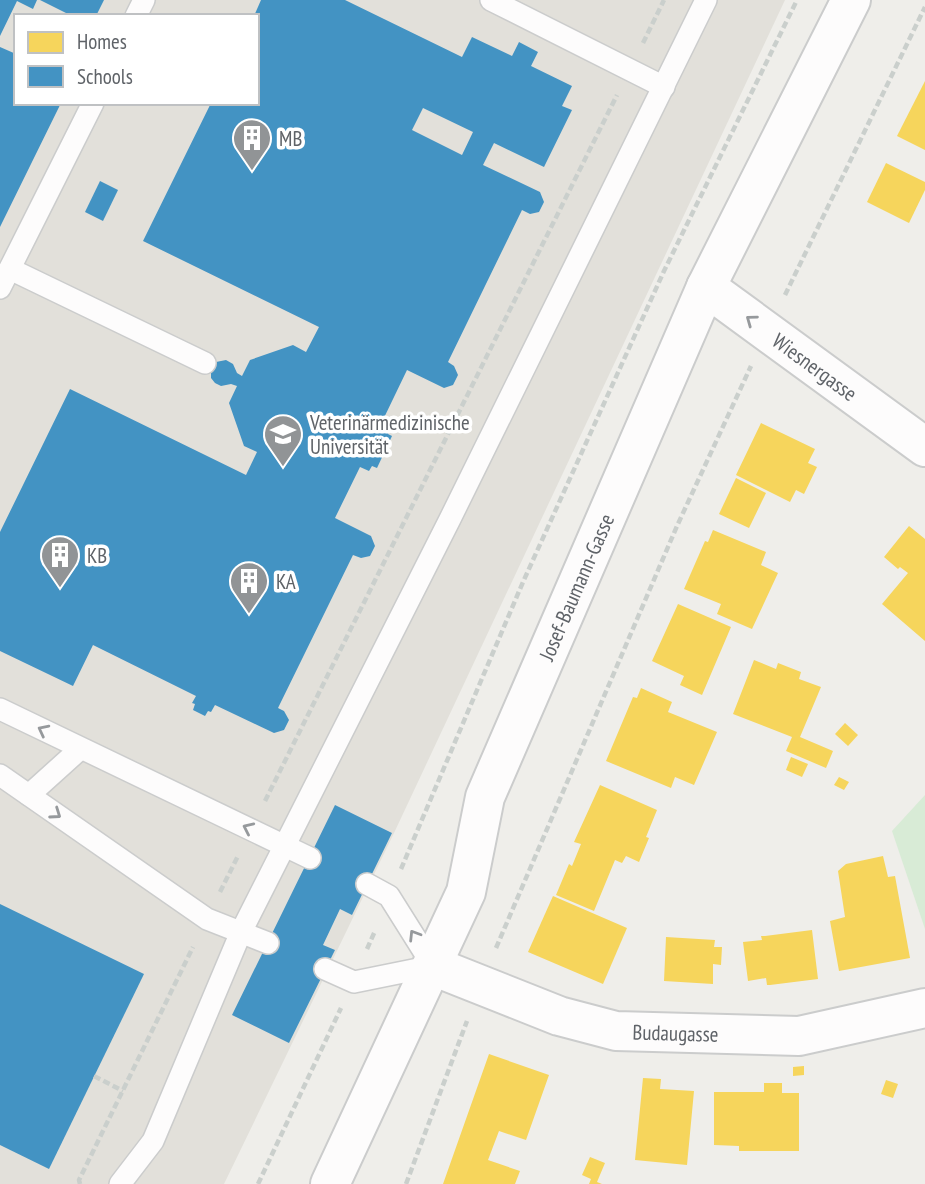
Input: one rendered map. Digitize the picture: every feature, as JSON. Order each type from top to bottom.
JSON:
[{"type":"street","name":"Josef-Baumann-Gasse","points":[[330,1184],[466,892],[485,797],[706,287],[851,0]]},
{"type":"street","name":"Wiesnergasse","points":[[706,287],[925,447]]},
{"type":"street","name":"Budaugasse","points":[[433,965],[559,1016],[616,1031],[799,1036],[925,1008]]},
{"type":"lane","points":[[491,0],[664,87]]},
{"type":"lane","points":[[120,1184],[153,1141],[241,932],[450,519],[706,0]]},
{"type":"lane","points":[[0,288],[92,105]]},
{"type":"lane","points":[[10,268],[205,363]]},
{"type":"lane","points":[[0,709],[310,858]]},
{"type":"lane","points":[[29,795],[80,749]]},
{"type":"lane","points":[[0,775],[207,919],[268,943]]},
{"type":"lane","points":[[325,969],[354,982],[433,965],[389,896],[367,884]]},
{"type":"path","points":[[80,1184],[79,1180],[251,829],[664,0]]},
{"type":"path","points":[[258,1184],[354,982],[534,557],[664,271],[797,0]]},
{"type":"path","points":[[406,1184],[480,984],[677,526],[767,331],[925,7]]},
{"type":"path","points":[[94,1076],[122,1091]]},
{"type":"shaded area","name":"Veterinärmedizinische Universität","points":[[0,0],[785,0],[394,833],[224,1184],[0,1184]]},
{"type":"green space","points":[[925,795],[925,929],[892,831]]},
{"type":"building: Homes","points":[[925,81],[925,150],[897,136]]},
{"type":"building: Homes","points":[[886,163],[925,182],[925,190],[909,223],[867,202]]},
{"type":"building: Homes","points":[[761,423],[815,449],[808,463],[817,467],[804,494],[796,490],[790,502],[736,475]]},
{"type":"building: Homes","points":[[736,478],[766,493],[749,528],[719,514]]},
{"type":"building: Homes","points":[[909,526],[925,539],[925,641],[882,604],[908,573],[900,567],[898,569],[884,557]]},
{"type":"building: Homes","points":[[713,530],[766,552],[761,565],[778,573],[752,629],[717,614],[721,604],[684,589],[705,541],[708,542]]},
{"type":"building: Homes","points":[[678,604],[731,627],[702,695],[680,685],[684,676],[652,661]]},
{"type":"building: Homes","points":[[754,660],[776,669],[778,663],[801,672],[799,679],[821,687],[800,737],[833,751],[826,768],[786,751],[792,737],[733,714]]},
{"type":"building: Homes","points":[[641,688],[672,702],[668,712],[717,732],[694,785],[675,777],[671,788],[606,761],[633,697],[637,698]]},
{"type":"building: Homes","points":[[845,723],[858,735],[848,746],[835,734]]},
{"type":"building: Homes","points":[[791,757],[808,764],[802,777],[786,770]]},
{"type":"building: Homes","points":[[839,777],[849,782],[844,790],[834,785]]},
{"type":"building: Homes","points":[[600,785],[657,810],[639,862],[626,856],[622,863],[615,860],[594,911],[556,895],[581,844],[574,842]]},
{"type":"building: Homes","points":[[883,856],[888,877],[895,876],[910,958],[839,971],[830,921],[845,917],[838,871],[846,864]]},
{"type":"building: Homes","points":[[553,896],[627,928],[603,984],[528,952]]},
{"type":"building: Homes","points":[[812,930],[818,979],[770,985],[767,985],[766,978],[748,981],[743,942],[762,940],[761,936]]},
{"type":"building: Homes","points":[[666,937],[715,940],[714,947],[722,947],[721,965],[713,964],[713,984],[664,981]]},
{"type":"building: Homes","points":[[489,1054],[549,1075],[526,1140],[499,1131],[488,1160],[520,1171],[515,1184],[443,1184]]},
{"type":"building: Homes","points":[[804,1066],[804,1075],[793,1076],[793,1067]]},
{"type":"building: Homes","points":[[643,1078],[661,1079],[660,1089],[694,1091],[687,1165],[635,1160]]},
{"type":"building: Homes","points":[[886,1080],[898,1084],[893,1098],[881,1094]]},
{"type":"building: Homes","points":[[764,1083],[782,1083],[782,1093],[799,1093],[799,1151],[739,1151],[739,1146],[714,1145],[714,1092],[764,1092]]},
{"type":"building: Homes","points":[[590,1157],[605,1163],[597,1182],[602,1184],[589,1184],[591,1179],[582,1175]]},
{"type":"building: Schools","points":[[0,0],[37,0],[33,9],[17,1],[0,36]]},
{"type":"building: Schools","points":[[40,0],[104,0],[97,14],[68,14]]},
{"type":"building: Schools","points":[[261,0],[345,0],[462,57],[472,37],[512,56],[519,42],[538,52],[531,66],[572,86],[562,106],[572,110],[544,167],[494,143],[483,165],[540,192],[544,202],[539,212],[530,214],[522,210],[448,362],[454,366],[458,375],[453,385],[444,388],[407,370],[381,424],[390,429],[388,434],[392,436],[377,468],[372,466],[369,471],[360,467],[335,518],[371,536],[375,546],[370,556],[361,558],[353,555],[278,708],[284,711],[289,720],[284,730],[274,733],[215,705],[205,716],[193,710],[195,704],[192,703],[196,696],[93,645],[73,686],[0,651],[0,532],[70,389],[246,475],[257,452],[244,446],[229,403],[237,386],[221,386],[215,383],[211,378],[211,370],[216,362],[226,360],[233,364],[237,373],[242,376],[250,360],[293,345],[306,352],[319,327],[143,241],[210,105],[259,105],[259,14],[255,14]],"holes":[[[423,108],[473,132],[462,155],[412,130]]]},
{"type":"building: Schools","points":[[0,47],[14,53],[14,105],[60,105],[0,227]]},
{"type":"building: Schools","points":[[100,181],[118,190],[103,221],[85,212]]},
{"type":"building: Schools","points":[[335,805],[392,833],[352,915],[340,909],[323,945],[335,950],[289,1043],[232,1015]]},
{"type":"building: Schools","points":[[0,904],[144,974],[49,1169],[0,1145]]},
{"type":"place","name":"MB","points":[[252,172]]},
{"type":"place","name":"Veterinärmedizinische Universität","points":[[283,468]]},
{"type":"place","name":"KB","points":[[60,589]]},
{"type":"place","name":"KA","points":[[249,615]]}]
